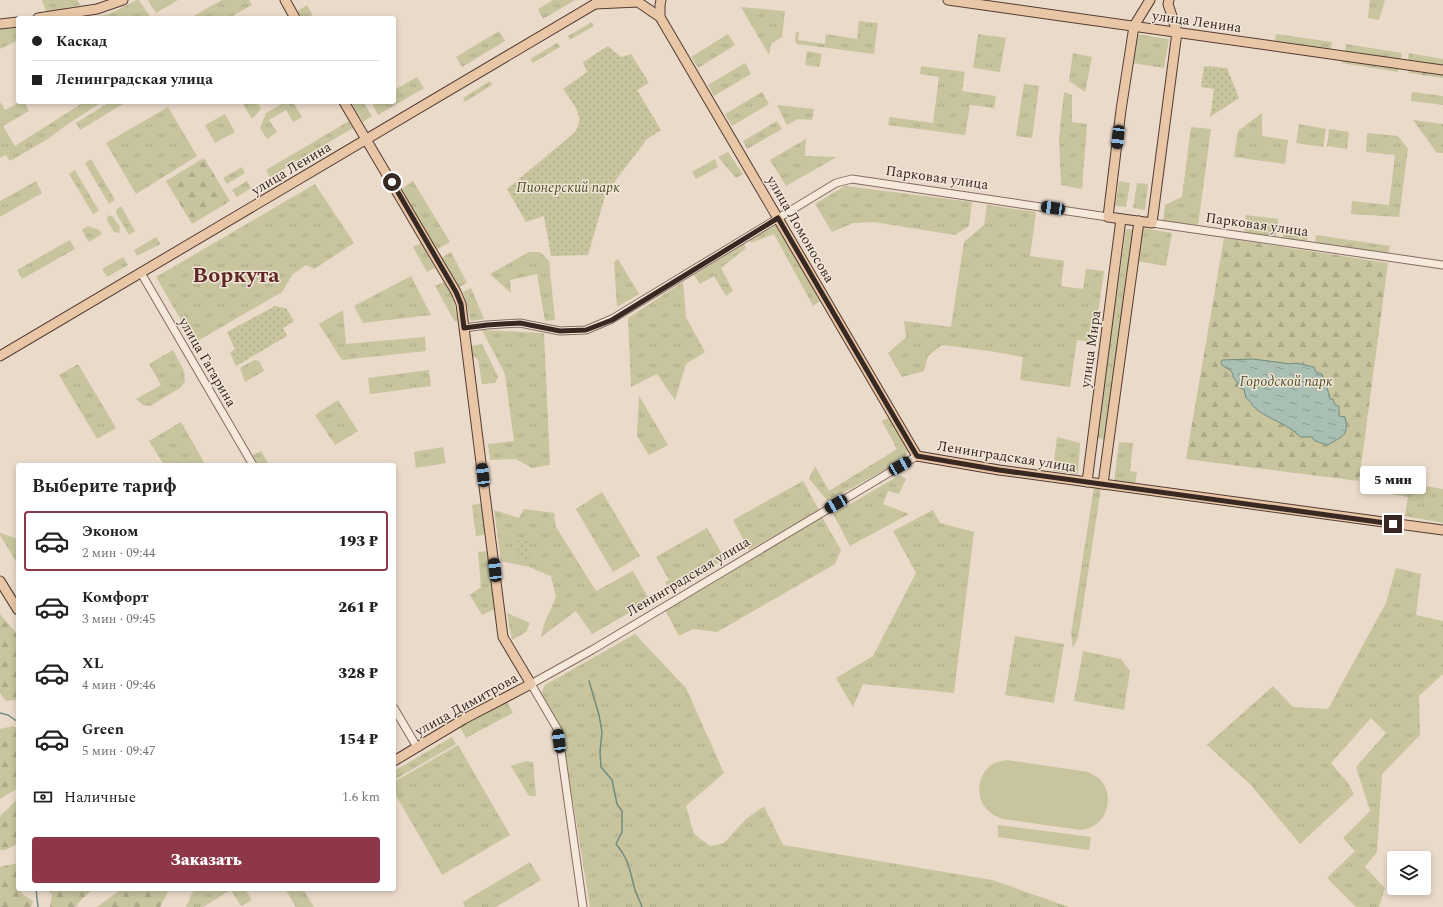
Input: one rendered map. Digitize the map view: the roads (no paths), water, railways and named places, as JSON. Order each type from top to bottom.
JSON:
[{"type":"main road","points":[[51,16],[97,9],[123,0]]},
{"type":"main road","points":[[285,0],[294,16]]},
{"type":"main road","points":[[660,17],[661,0]]},
{"type":"main road","name":"улица Ленина","points":[[948,0],[1443,70]]},
{"type":"main road","points":[[1108,217],[1134,26],[1150,0]]},
{"type":"main road","points":[[1152,223],[1177,32],[1168,4],[1169,0]]},
{"type":"main road","name":"улица Ломоносова","points":[[640,1],[660,17],[917,456]]},
{"type":"main road","name":"улица Ленина","points":[[0,356],[598,2],[640,1]]},
{"type":"main road","points":[[0,24],[16,22]]},
{"type":"main road","points":[[345,104],[456,292],[461,304],[503,637],[531,684]]},
{"type":"main road","name":"Парковая улица","points":[[1108,217],[1152,223]]},
{"type":"main road","name":"улица Мира","points":[[1087,482],[1121,219]]},
{"type":"main road","points":[[1103,484],[1139,221]]},
{"type":"main road","name":"Ленинградская улица","points":[[917,456],[999,470],[1443,530]]},
{"type":"main road","points":[[0,581],[16,607]]},
{"type":"main road","name":"улица Димитрова","points":[[396,759],[464,719],[531,684]]},
{"type":"street","name":"Парковая улица","points":[[464,328],[520,323],[560,331],[586,330],[612,320],[836,183],[852,179],[1108,217]]},
{"type":"street","name":"Парковая улица","points":[[1152,223],[1443,264]]},
{"type":"street","name":"улица Гагарина","points":[[141,273],[252,463]]},
{"type":"street","name":"Ленинградская улица","points":[[531,684],[592,650],[917,456]]},
{"type":"street","points":[[531,684],[558,730],[583,907]]},
{"type":"street","points":[[396,711],[417,747]]},
{"type":"water","points":[[1253,359],[1291,364],[1296,363],[1314,367],[1316,372],[1322,374],[1330,399],[1333,399],[1335,405],[1339,406],[1339,416],[1345,417],[1346,432],[1328,445],[1315,441],[1312,437],[1300,437],[1290,428],[1265,415],[1254,407],[1246,398],[1244,390],[1237,386],[1238,383],[1233,377],[1232,372],[1221,364],[1222,360]]},
{"type":"waterway","points":[[589,681],[599,715],[602,732],[600,752],[601,767],[612,780],[617,804],[622,811],[622,832],[616,844],[627,860],[635,890],[642,907]]},
{"type":"waterway","points":[[0,713],[8,715],[16,721]]},
{"type":"waterway","points":[[36,891],[38,907]]},
{"type":"district","name":"Воркута","points":[[236,274]]},
{"type":"park label","name":"Пионерский парк","points":[[568,187]]},
{"type":"park label","name":"Городской парк","points":[[1286,381]]}]
